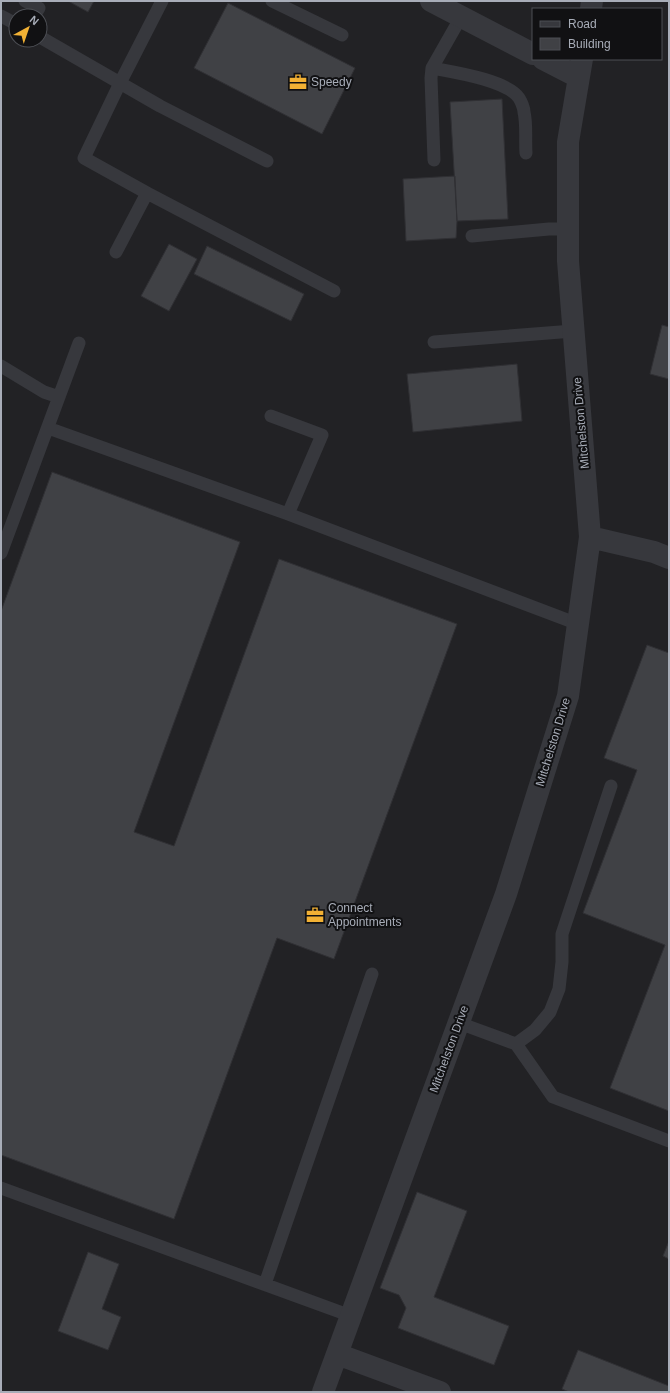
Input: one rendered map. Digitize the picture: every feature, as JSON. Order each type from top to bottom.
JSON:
[{"type":"street","points":[[431,1],[532,53]]},
{"type":"street","points":[[547,60],[580,68]]},
{"type":"street","name":"Mitchelston Drive","points":[[323,1392],[506,894],[568,696],[590,537],[568,261],[568,142],[580,68]]},
{"type":"street","points":[[590,537],[654,552],[669,558]]},
{"type":"street","points":[[337,1354],[440,1392]]},
{"type":"lane","points":[[25,1],[39,8]]},
{"type":"lane","points":[[162,1],[84,158],[334,291]]},
{"type":"lane","points":[[272,1],[342,35]]},
{"type":"lane","points":[[434,160],[431,78],[432,68],[461,17]]},
{"type":"lane","points":[[48,42],[160,106],[268,161]]},
{"type":"lane","points":[[432,68],[476,77],[511,91],[519,98],[524,112],[526,153]]},
{"type":"lane","points":[[116,252],[148,193]]},
{"type":"lane","points":[[472,236],[549,229],[568,229]]},
{"type":"lane","points":[[434,342],[574,331]]},
{"type":"lane","points":[[1,553],[79,343]]},
{"type":"lane","points":[[1,366],[44,392],[59,398]]},
{"type":"lane","points":[[271,416],[322,435],[288,514]]},
{"type":"lane","points":[[48,428],[288,514],[578,624]]},
{"type":"lane","points":[[516,1044],[535,1030],[550,1012],[559,989],[562,962],[562,934],[611,786]]},
{"type":"lane","points":[[265,1284],[372,974]]},
{"type":"lane","points":[[459,1023],[516,1044],[553,1097],[669,1142]]},
{"type":"lane","points":[[1,1188],[351,1316]]},
{"type":"shaded area","points":[[1,1],[669,1],[669,1392],[1,1392]]},
{"type":"building","points":[[68,1],[94,1],[88,12]]},
{"type":"building","points":[[228,3],[355,68],[322,134],[194,68]]},
{"type":"building","points":[[502,99],[508,219],[457,221],[450,102]]},
{"type":"building","points":[[455,176],[457,221],[456,238],[406,241],[403,179]]},
{"type":"building","points":[[169,244],[197,259],[169,311],[141,296]]},
{"type":"building","points":[[207,246],[304,294],[291,321],[194,274]]},
{"type":"building","points":[[662,325],[669,327],[669,379],[650,374]]},
{"type":"building","points":[[517,364],[522,421],[413,432],[407,374]]},
{"type":"building","points":[[52,472],[240,542],[134,832],[174,846],[279,559],[457,624],[334,959],[277,938],[174,1219],[1,1155],[1,611]]},
{"type":"building","points":[[647,645],[669,653],[669,1111],[610,1088],[665,945],[583,913],[637,770],[604,758]]},
{"type":"building","points":[[417,1192],[467,1211],[434,1297],[509,1326],[494,1365],[398,1328],[406,1308],[399,1295],[380,1288]]},
{"type":"building","points":[[669,1241],[669,1259],[663,1256]]},
{"type":"building","points":[[88,1252],[119,1264],[102,1309],[121,1317],[108,1350],[58,1331]]},
{"type":"building","points":[[578,1350],[669,1386],[669,1392],[569,1392],[562,1389]]},
{"type":"place","name":"Speedy","points":[[298,82]]},
{"type":"place","name":"Connect Appointments","points":[[315,915]]}]
